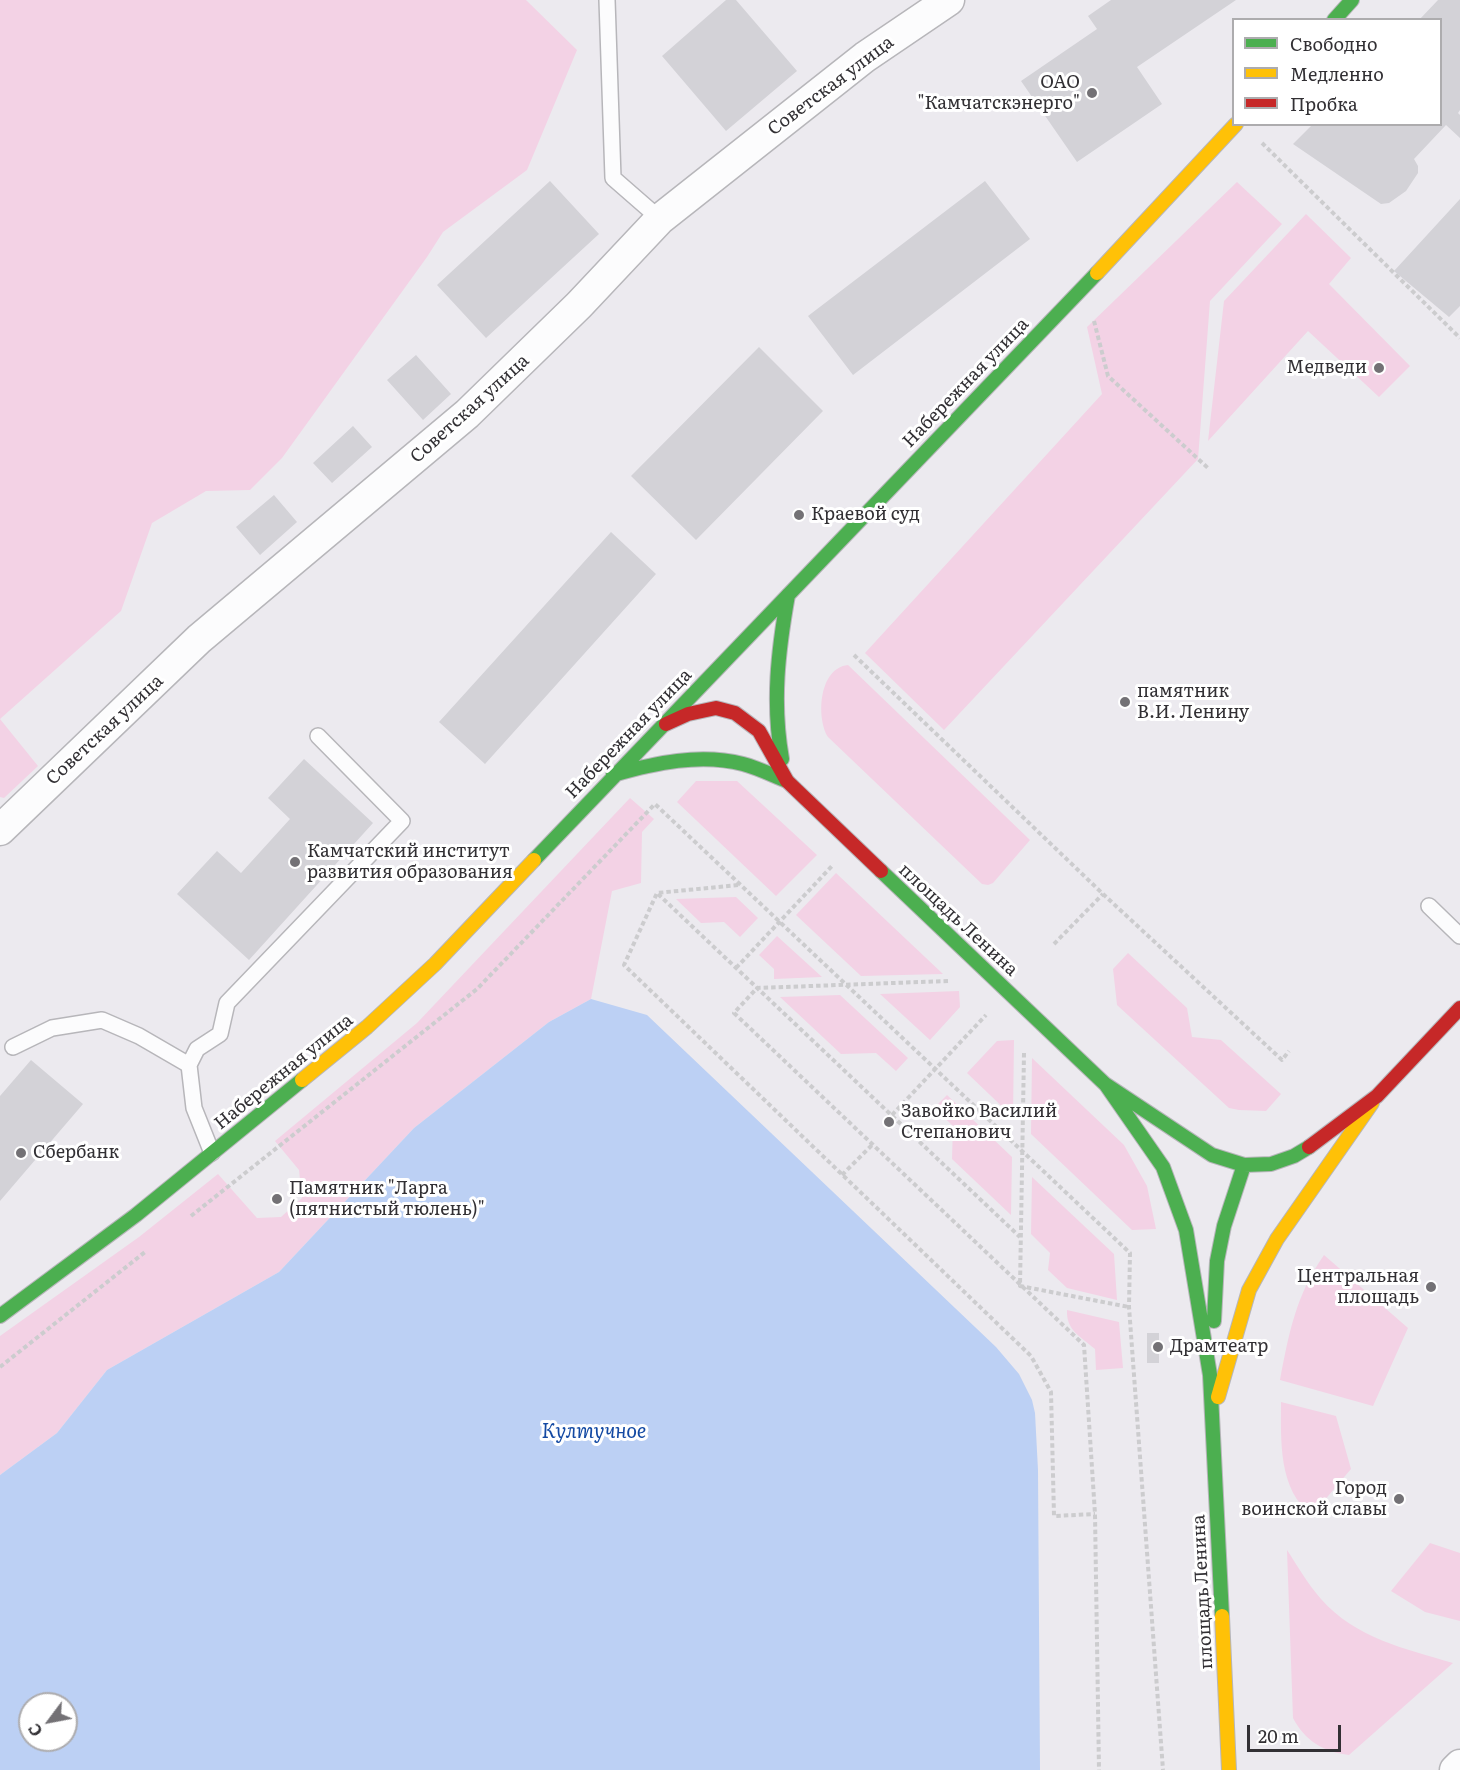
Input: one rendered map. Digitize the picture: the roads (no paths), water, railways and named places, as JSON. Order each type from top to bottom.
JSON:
[{"type":"main road","points":[[1336,18],[1352,0]]},
{"type":"main road","name":"Набережная улица","points":[[0,1316],[136,1215],[366,1028],[426,972],[1145,223],[1234,126]]},
{"type":"main road","points":[[787,781],[778,741],[774,699],[779,647],[788,595]]},
{"type":"main road","points":[[658,728],[688,714],[716,708],[735,713],[759,731],[787,781]]},
{"type":"main road","points":[[614,775],[666,763],[704,759],[740,763],[787,781]]},
{"type":"main road","name":"площадь Ленина","points":[[787,781],[1105,1084],[1212,1155],[1244,1165],[1271,1164],[1294,1156],[1314,1144],[1377,1096]]},
{"type":"main road","name":"площадь Ленина","points":[[1213,1413],[1249,1290],[1277,1239],[1377,1096],[1460,1008]]},
{"type":"main road","name":"площадь Ленина","points":[[1105,1084],[1163,1167],[1186,1230],[1210,1375],[1229,1770]]},
{"type":"main road","name":"площадь Ленина","points":[[1210,1375],[1217,1261],[1224,1226],[1244,1165]]},
{"type":"street","name":"Советская улица","points":[[0,830],[200,639],[467,414],[579,305],[660,219],[865,57],[949,0]]},
{"type":"street","points":[[1455,1770],[1460,1766]]},
{"type":"lane","points":[[608,0],[613,178],[660,219]]},
{"type":"lane","points":[[212,1153],[194,1108],[189,1065],[197,1049],[220,1034],[227,1003],[402,821],[318,736]]},
{"type":"lane","points":[[1429,906],[1460,936]]},
{"type":"lane","points":[[13,1047],[52,1028],[102,1020],[139,1036],[189,1065]]},
{"type":"water","name":"Култучное","points":[[591,999],[647,1015],[996,1347],[1019,1374],[1032,1400],[1035,1413],[1038,1470],[1040,1770],[0,1770],[0,1475],[57,1433],[107,1370],[279,1272],[414,1128],[549,1022]]},
{"type":"place","name":"ОАО \"Камчатскэнерго\"","points":[[1092,93]]},
{"type":"place","name":"Медведи","points":[[1379,368]]},
{"type":"place","name":"Краевой суд","points":[[799,515]]},
{"type":"place","name":"памятник В.И. Ленину","points":[[1125,702]]},
{"type":"place","name":"Камчатский институт развития образования","points":[[295,862]]},
{"type":"place","name":"Завойко Василий Степанович","points":[[889,1122]]},
{"type":"place","name":"Сбербанк","points":[[21,1153]]},
{"type":"place","name":"Памятник \"Ларга (пятнистый тюлень)\"","points":[[277,1199]]},
{"type":"place","name":"Центральная площадь","points":[[1431,1287]]},
{"type":"place","name":"Драмтеатр","points":[[1158,1347]]},
{"type":"place","name":"Город воинской славы","points":[[1399,1499]]}]
